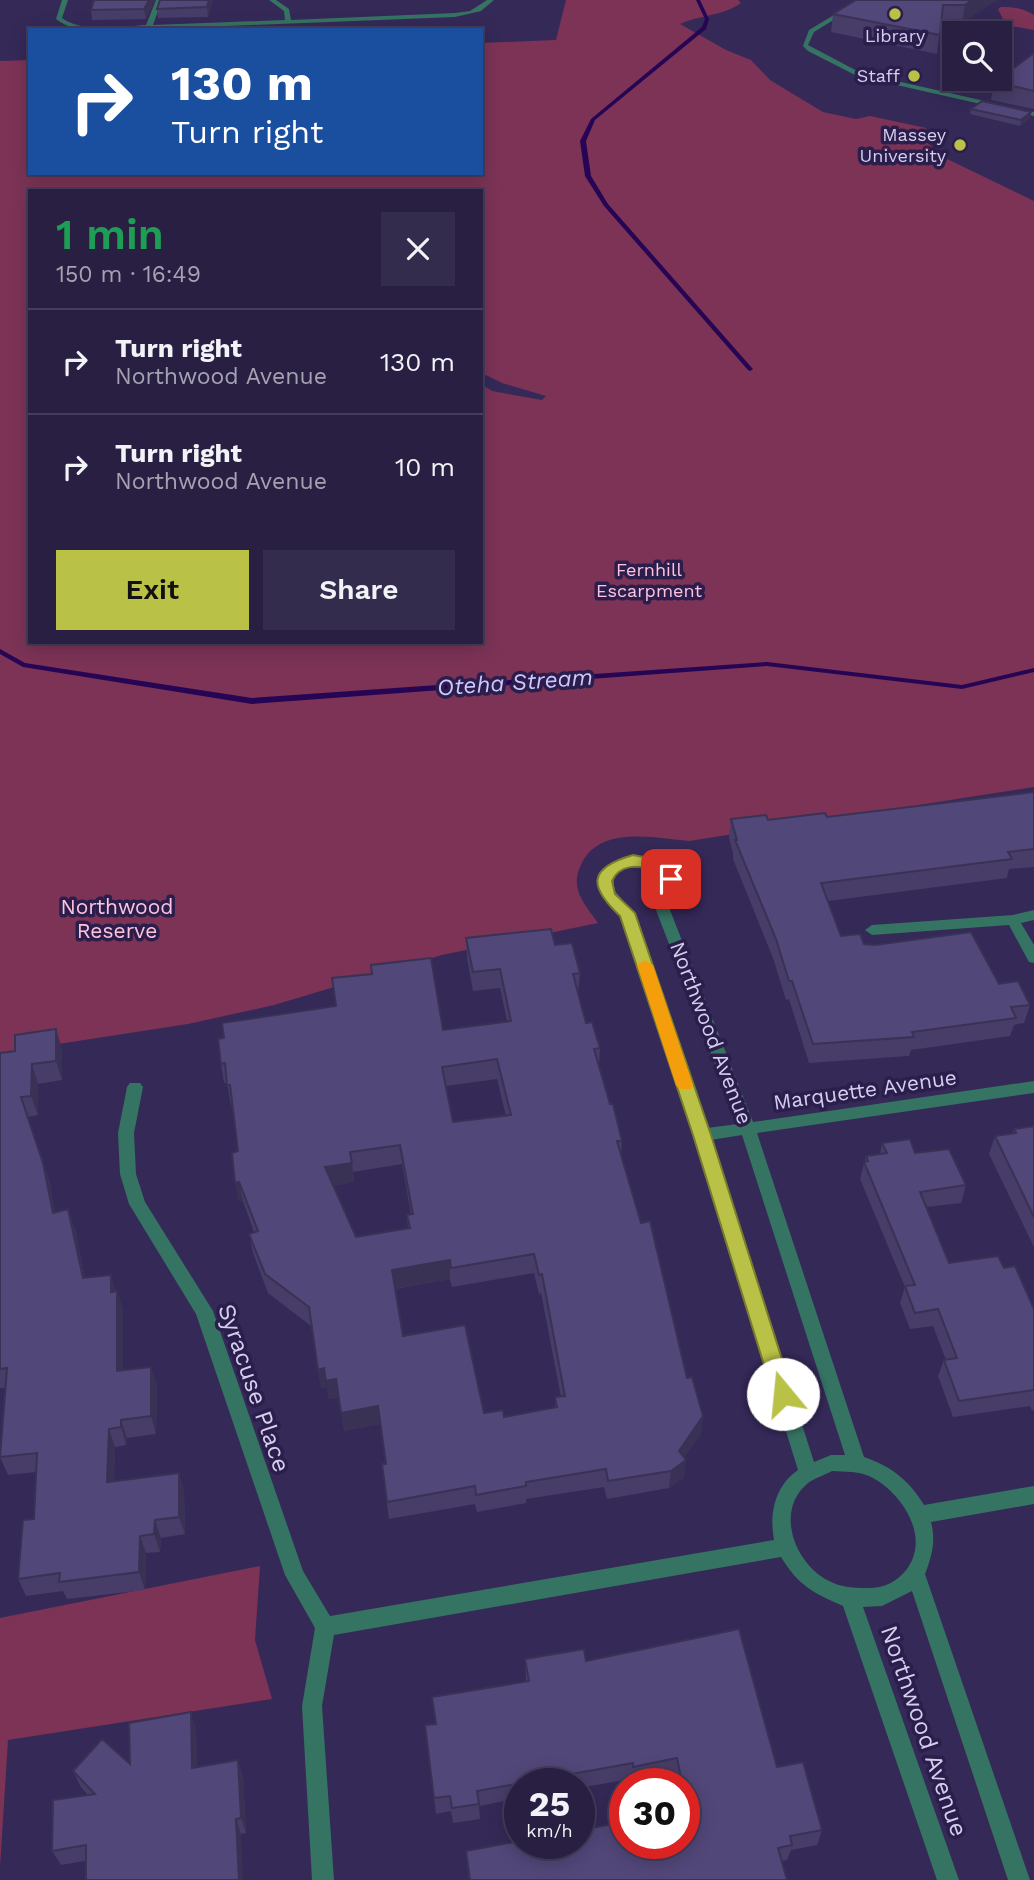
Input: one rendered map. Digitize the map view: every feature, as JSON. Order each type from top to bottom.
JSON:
[{"type":"street","points":[[65,0],[59,19],[66,24],[87,28]]},
{"type":"street","points":[[149,27],[159,0],[170,1]]},
{"type":"street","points":[[272,0],[287,10],[288,22]]},
{"type":"street","points":[[120,28],[467,14],[485,8],[491,0]]},
{"type":"street","points":[[863,0],[811,31],[805,45],[819,57],[859,75],[1034,114]]},
{"type":"street","name":"Northwood Avenue","points":[[808,1472],[702,1135],[627,913],[608,896],[605,881],[608,872],[633,860],[658,864],[671,879],[670,895],[663,910],[748,1129],[857,1464]]},
{"type":"street","points":[[872,930],[1013,920],[1034,915]]},
{"type":"street","points":[[1013,920],[1034,958]]},
{"type":"street","name":"Syracuse Place","points":[[135,1087],[126,1133],[128,1174],[137,1204],[204,1311],[295,1575],[325,1626]]},
{"type":"street","name":"Marquette Avenue","points":[[702,1135],[1034,1087]]},
{"type":"street","points":[[831,1463],[857,1464],[888,1476],[901,1487],[920,1515],[925,1535],[923,1555],[915,1573],[895,1592],[881,1597],[850,1598],[834,1594],[811,1580],[793,1562],[784,1547],[779,1524],[782,1503],[792,1485],[808,1472],[831,1463]]},
{"type":"street","points":[[920,1515],[1034,1495]]},
{"type":"street","points":[[323,1880],[312,1706],[325,1626],[784,1547]]},
{"type":"street","name":"Northwood Avenue","points":[[915,1573],[1019,1880]]},
{"type":"street","name":"Northwood Avenue","points":[[850,1598],[948,1880]]},
{"type":"green space","points":[[566,0],[738,0],[741,3],[727,10],[680,24],[726,50],[751,60],[770,80],[823,112],[856,119],[870,116],[926,128],[926,141],[939,155],[1034,201],[1034,787],[689,841],[644,837],[614,839],[589,852],[578,874],[580,896],[598,923],[442,955],[274,1005],[188,1024],[0,1053],[0,61],[28,60],[28,175],[483,175],[483,43],[556,40]]},
{"type":"green space","points":[[1018,8],[1034,15],[1034,30],[1012,26],[1012,21],[1004,21],[998,9]]},
{"type":"green space","points":[[260,1566],[255,1640],[272,1699],[8,1740],[0,1867],[0,1618]]},
{"type":"building","points":[[94,0],[149,0],[144,9],[91,10]]},
{"type":"building","points":[[160,0],[209,0],[207,7],[157,9]]},
{"type":"building","points":[[856,0],[972,0],[965,5],[943,5],[940,35],[833,14]]},
{"type":"building","points":[[1034,53],[1034,91],[1012,86],[1012,69]]},
{"type":"building","points":[[982,101],[1031,112],[1021,120],[971,109]]},
{"type":"building","points":[[1034,792],[1034,849],[1008,852],[1012,859],[821,883],[841,936],[860,934],[864,944],[875,945],[971,932],[999,984],[1018,981],[1030,1005],[1011,1007],[1016,1018],[912,1032],[914,1037],[813,1044],[776,939],[735,840],[731,819],[766,815],[768,820],[825,813],[827,817]]},
{"type":"building","points":[[551,929],[555,945],[572,943],[580,973],[573,974],[586,1023],[592,1022],[600,1048],[594,1049],[610,1104],[613,1104],[622,1141],[617,1141],[641,1223],[650,1221],[687,1378],[692,1377],[703,1416],[679,1451],[686,1460],[671,1471],[608,1481],[606,1469],[526,1482],[526,1486],[476,1495],[475,1486],[387,1502],[382,1464],[386,1464],[378,1406],[341,1413],[336,1379],[326,1381],[324,1368],[318,1370],[309,1307],[265,1274],[249,1234],[258,1231],[239,1182],[235,1183],[232,1153],[238,1151],[230,1085],[227,1085],[225,1063],[221,1064],[218,1039],[224,1038],[222,1023],[336,1006],[332,978],[372,974],[371,965],[431,958],[443,1030],[511,1021],[500,969],[473,972],[466,938]],"holes":[[[497,1059],[511,1115],[453,1122],[442,1067]],[[400,1145],[413,1214],[407,1215],[410,1228],[356,1237],[325,1167],[352,1163],[350,1152]],[[534,1254],[539,1275],[542,1274],[565,1396],[555,1397],[557,1407],[504,1417],[503,1410],[484,1413],[465,1325],[403,1336],[392,1270],[450,1260],[451,1268]]]},
{"type":"building","points":[[56,1029],[56,1061],[32,1064],[31,1096],[21,1097],[43,1163],[53,1213],[68,1209],[83,1278],[111,1275],[111,1292],[117,1291],[117,1371],[151,1367],[151,1416],[121,1420],[121,1427],[109,1429],[107,1482],[179,1473],[179,1517],[155,1520],[154,1534],[140,1536],[139,1572],[59,1582],[60,1573],[18,1579],[23,1520],[34,1519],[37,1453],[0,1457],[7,1368],[0,1369],[0,1053],[15,1051],[15,1035]]},
{"type":"building","points":[[1034,1126],[1034,1217],[995,1136],[1016,1133],[1014,1129]]},
{"type":"building","points":[[910,1139],[915,1153],[949,1149],[966,1185],[920,1192],[949,1263],[998,1256],[1004,1268],[1015,1266],[1034,1309],[1034,1390],[959,1401],[944,1360],[957,1358],[938,1309],[915,1313],[905,1286],[915,1285],[864,1162],[868,1161],[866,1156],[887,1153],[882,1143]]},
{"type":"building","points":[[739,1629],[777,1767],[803,1762],[822,1830],[790,1836],[792,1845],[778,1848],[787,1880],[470,1880],[466,1851],[504,1844],[504,1859],[595,1859],[595,1827],[609,1825],[609,1859],[700,1859],[700,1768],[679,1768],[677,1758],[633,1767],[633,1763],[595,1770],[504,1768],[504,1786],[477,1791],[479,1804],[452,1808],[450,1796],[434,1798],[425,1725],[436,1724],[432,1697],[529,1681],[525,1659],[584,1649],[586,1661]]},
{"type":"building","points":[[191,1712],[192,1768],[238,1760],[241,1818],[236,1819],[239,1880],[86,1880],[86,1845],[52,1851],[53,1800],[95,1794],[73,1771],[102,1739],[130,1764],[129,1723]]},
{"type":"waterway","points":[[698,0],[707,19],[704,28],[593,119],[583,141],[588,176],[606,205],[750,369]]},
{"type":"waterway","name":"Oteha Stream","points":[[0,651],[23,665],[252,701],[767,664],[962,687],[1034,670]]},
{"type":"slow traffic","points":[[645,965],[685,1085]]},
{"type":"place","name":"Library","points":[[895,14]]},
{"type":"place","name":"Staff","points":[[914,76]]},
{"type":"place","name":"Massey University","points":[[960,145]]},
{"type":"route","points":[[671,879],[658,864],[633,860],[608,872],[605,881],[608,896],[627,913],[702,1135],[783,1394]]},
{"type":"park label","name":"Fernhill Escarpment","points":[[649,580]]},
{"type":"park label","name":"Northwood Reserve","points":[[117,919]]}]
